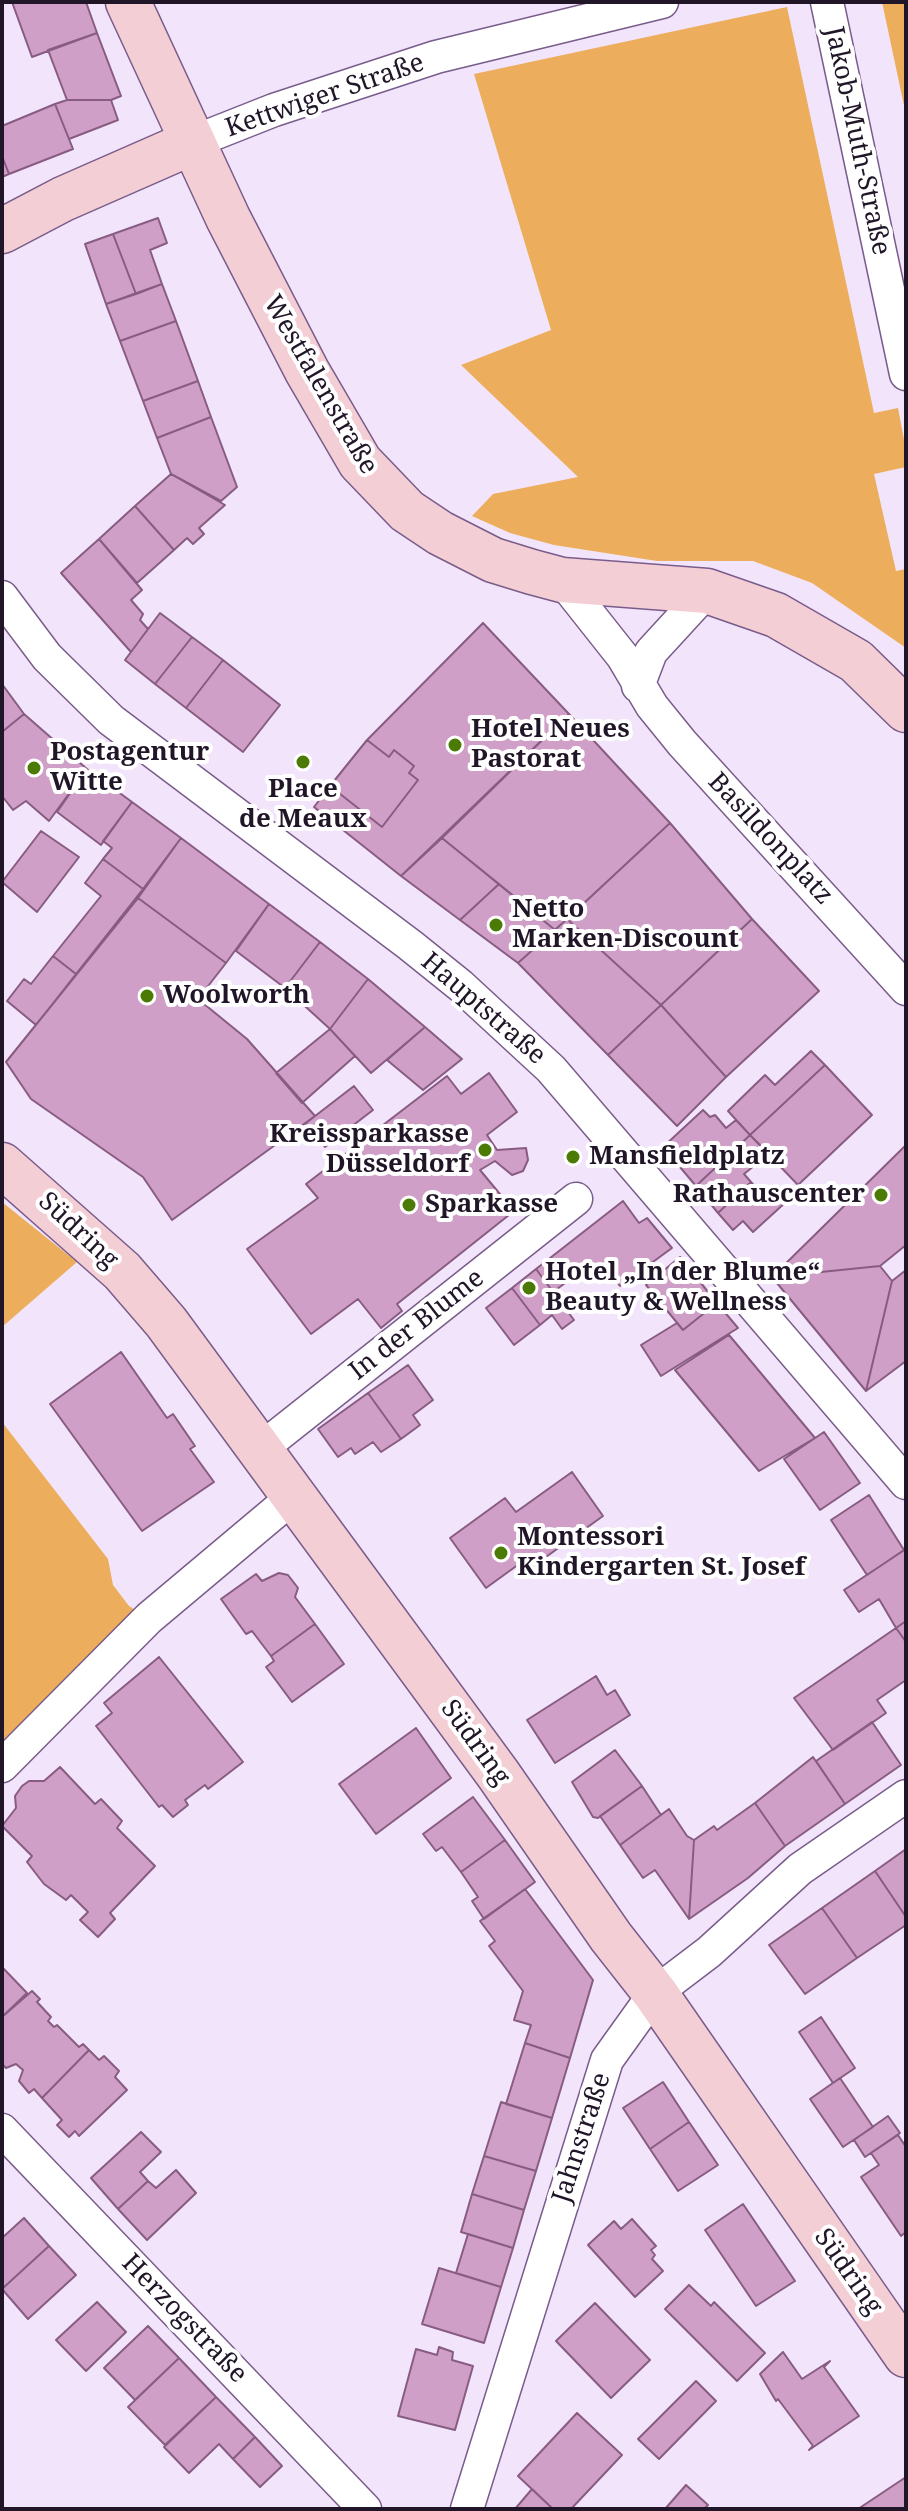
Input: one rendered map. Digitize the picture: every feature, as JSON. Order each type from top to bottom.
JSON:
[{"type":"street","name":"Westfalenstraße","points":[[128,2],[193,142],[307,371],[360,462],[377,484],[407,511],[440,533],[493,560],[562,580],[707,591],[776,615],[821,638],[866,670],[906,710]]},
{"type":"street","name":"Kettwiger Straße","points":[[2,231],[75,193],[274,110],[436,57],[662,2]]},
{"type":"street","name":"Jakob-Muth-Straße","points":[[827,2],[906,374]]},
{"type":"street","name":"Basildonplatz","points":[[562,580],[623,657],[638,686],[682,743],[906,989]]},
{"type":"street","points":[[638,686],[651,652],[707,591]]},
{"type":"street","name":"Hauptstraße","points":[[2,597],[47,657],[111,720],[410,945],[461,986],[551,1069],[906,1483]]},
{"type":"street","name":"Südring","points":[[2,1165],[122,1271],[166,1322],[498,1774],[611,1937],[655,1993],[906,2355]]},
{"type":"street","name":"In der Blume","points":[[258,1451],[576,1199]]},
{"type":"street","points":[[2,1766],[149,1618],[293,1497]]},
{"type":"street","name":"Jahnstraße","points":[[467,2509],[607,2060],[655,1993],[709,1952],[800,1869],[906,1796]]},
{"type":"street","name":"Herzogstraße","points":[[2,2130],[365,2509]]},
{"type":"shaded area","points":[[882,2],[906,2],[906,115]]},
{"type":"shaded area","points":[[787,7],[874,413],[898,408],[906,450],[906,467],[874,474],[896,571],[906,569],[906,648],[812,583],[753,561],[657,561],[554,545],[510,533],[472,516],[493,494],[578,477],[461,365],[551,330],[474,74]]},
{"type":"shaded area","points":[[2,1202],[77,1262],[2,1327]]},
{"type":"shaded area","points":[[2,1422],[108,1559],[113,1585],[129,1606],[149,1618],[2,1766]]},
{"type":"building","points":[[12,2],[86,2],[97,33],[32,57]]},
{"type":"building","points":[[97,33],[121,96],[111,100],[67,100],[48,50]]},
{"type":"building","points":[[67,100],[111,100],[118,120],[69,139],[55,104]]},
{"type":"building","points":[[55,104],[73,149],[9,174],[2,156],[2,126]]},
{"type":"building","points":[[2,156],[9,174],[2,177]]},
{"type":"building","points":[[158,218],[167,243],[150,250],[162,284],[136,294],[113,234]]},
{"type":"building","points":[[113,234],[136,294],[106,304],[85,244]]},
{"type":"building","points":[[162,284],[176,321],[120,341],[106,304]]},
{"type":"building","points":[[176,321],[198,381],[143,401],[120,341]]},
{"type":"building","points":[[198,381],[211,417],[157,438],[143,401]]},
{"type":"building","points":[[211,417],[237,487],[221,501],[171,474],[157,438]]},
{"type":"building","points":[[171,474],[225,505],[199,528],[204,534],[193,544],[187,538],[174,550],[135,506]]},
{"type":"building","points":[[135,506],[174,550],[137,583],[99,539]]},
{"type":"building","points":[[99,539],[142,590],[131,600],[143,614],[140,620],[148,629],[131,652],[61,573]]},
{"type":"building","points":[[160,613],[192,637],[155,684],[125,660]]},
{"type":"building","name":"Hotel Neues Pastorat","points":[[483,623],[569,714],[401,876],[314,807],[330,786],[382,827],[418,780],[409,773],[414,766],[394,750],[389,757],[367,740]]},
{"type":"building","points":[[192,637],[223,660],[186,708],[155,684]]},
{"type":"building","points":[[223,660],[280,705],[243,752],[186,708]]},
{"type":"building","points":[[2,684],[24,714],[2,732]]},
{"type":"building","points":[[24,714],[87,769],[49,821],[26,801],[13,810],[2,796],[2,732]]},
{"type":"building","points":[[569,714],[670,823],[555,930],[442,838]]},
{"type":"building","points":[[367,740],[389,757],[394,750],[414,766],[409,773],[418,780],[382,827],[330,786]]},
{"type":"building","points":[[87,769],[132,802],[101,845],[57,812]]},
{"type":"building","points":[[132,802],[181,838],[143,889],[103,859],[112,848],[103,841]]},
{"type":"building","points":[[670,823],[752,919],[661,1005],[567,919]]},
{"type":"building","points":[[41,831],[79,857],[37,912],[2,882]]},
{"type":"building","points":[[181,838],[269,904],[226,963],[138,898]]},
{"type":"building","points":[[442,838],[499,884],[460,920],[401,876]]},
{"type":"building","points":[[103,859],[143,889],[76,974],[53,956],[101,896],[85,883]]},
{"type":"building","points":[[499,884],[555,930],[518,963],[460,920]]},
{"type":"building","points":[[138,898],[226,963],[198,999],[247,1039],[315,1116],[172,1220],[143,1177],[31,1099],[6,1062]]},
{"type":"building","points":[[269,904],[320,942],[285,988],[236,951]]},
{"type":"building","points":[[567,919],[661,1005],[608,1055],[518,963]]},
{"type":"building","points":[[752,919],[819,991],[726,1077],[661,1005]]},
{"type":"building","points":[[320,942],[368,979],[330,1029],[285,988]]},
{"type":"building","points":[[53,956],[76,974],[36,1025],[7,1001],[24,979],[31,984]]},
{"type":"building","points":[[368,979],[425,1027],[371,1073],[330,1029]]},
{"type":"building","points":[[661,1005],[726,1077],[677,1126],[608,1055]]},
{"type":"building","points":[[425,1027],[462,1059],[423,1090],[387,1060]]},
{"type":"building","points":[[330,1029],[355,1056],[302,1103],[276,1073]]},
{"type":"building","points":[[811,1051],[825,1065],[750,1135],[728,1111],[765,1075],[775,1085]]},
{"type":"building","points":[[825,1065],[872,1115],[798,1185],[750,1135]]},
{"type":"building","name":"Sparkasse","points":[[489,1073],[517,1112],[487,1135],[497,1150],[526,1148],[528,1160],[523,1171],[512,1175],[495,1161],[480,1170],[514,1211],[397,1304],[402,1311],[381,1328],[358,1299],[311,1334],[247,1249],[318,1198],[306,1184],[447,1076],[461,1094]]},
{"type":"building","points":[[354,1086],[373,1110],[325,1147],[306,1123]]},
{"type":"building","points":[[703,1110],[710,1117],[715,1115],[726,1128],[736,1120],[750,1135],[696,1186],[663,1147]]},
{"type":"building","points":[[750,1135],[774,1159],[768,1165],[760,1161],[744,1174],[751,1182],[718,1213],[696,1186]]},
{"type":"building","name":"Rathauscenter","points":[[906,1145],[906,1245],[880,1266],[772,1277]]},
{"type":"building","points":[[751,1182],[762,1195],[773,1185],[787,1201],[753,1232],[743,1221],[733,1230],[718,1213]]},
{"type":"building","points":[[623,1201],[639,1223],[647,1218],[672,1248],[620,1286],[600,1264],[579,1279],[576,1275],[553,1292],[536,1269]]},
{"type":"building","points":[[680,1257],[717,1303],[683,1330],[646,1285]]},
{"type":"building","name":"Rathauscenter","points":[[880,1266],[892,1281],[866,1391],[772,1277]]},
{"type":"building","points":[[536,1269],[574,1320],[562,1329],[552,1315],[540,1325],[512,1288]]},
{"type":"building","name":"Rathauscenter","points":[[906,1270],[906,1361],[866,1391],[892,1281]]},
{"type":"building","points":[[512,1288],[540,1325],[514,1345],[486,1308]]},
{"type":"building","points":[[717,1303],[738,1328],[661,1376],[641,1345],[677,1323],[683,1330]]},
{"type":"building","points":[[729,1335],[815,1438],[759,1471],[675,1370]]},
{"type":"building","points":[[121,1352],[167,1418],[173,1414],[195,1446],[190,1449],[214,1482],[142,1531],[50,1404]]},
{"type":"building","points":[[408,1365],[433,1400],[413,1415],[420,1425],[401,1439],[368,1393]]},
{"type":"building","points":[[368,1393],[401,1439],[381,1452],[373,1442],[355,1454],[351,1448],[338,1457],[318,1429]]},
{"type":"building","points":[[824,1432],[860,1483],[820,1510],[784,1459]]},
{"type":"building","points":[[572,1472],[603,1516],[532,1567],[526,1559],[486,1588],[450,1538],[505,1498],[516,1512]]},
{"type":"building","points":[[869,1495],[904,1550],[867,1575],[831,1520]]},
{"type":"building","points":[[906,1549],[906,1621],[896,1628],[879,1599],[859,1612],[844,1590]]},
{"type":"building","points":[[279,1573],[288,1575],[298,1588],[295,1597],[315,1624],[271,1656],[252,1631],[246,1634],[221,1599],[256,1574],[262,1581]]},
{"type":"building","points":[[906,1621],[906,1642],[896,1628]]},
{"type":"building","points":[[315,1624],[344,1664],[292,1702],[266,1667],[274,1661],[271,1656]]},
{"type":"building","points":[[896,1628],[906,1642],[906,1680],[877,1700],[886,1713],[833,1750],[794,1698]]},
{"type":"building","points":[[159,1657],[243,1762],[208,1789],[205,1785],[185,1800],[188,1805],[173,1817],[162,1805],[159,1807],[96,1726],[112,1713],[104,1703]]},
{"type":"building","points":[[596,1676],[607,1695],[615,1690],[630,1715],[555,1763],[527,1720]]},
{"type":"building","points":[[872,1722],[901,1765],[845,1804],[816,1761]]},
{"type":"building","points":[[416,1728],[451,1778],[376,1834],[339,1784]]},
{"type":"building","points":[[615,1750],[642,1786],[598,1818],[593,1817],[572,1782]]},
{"type":"building","points":[[813,1757],[845,1804],[785,1846],[755,1803]]},
{"type":"building","points":[[60,1767],[95,1804],[101,1799],[122,1821],[117,1828],[155,1866],[110,1913],[115,1919],[98,1937],[80,1920],[88,1912],[71,1895],[66,1900],[44,1884],[27,1862],[32,1856],[2,1826],[16,1808],[15,1796],[22,1786],[29,1781],[44,1781]]},
{"type":"building","points":[[642,1786],[661,1815],[620,1845],[600,1816]]},
{"type":"building","points":[[473,1797],[505,1840],[461,1872],[442,1847],[436,1851],[423,1834]]},
{"type":"building","points":[[755,1803],[785,1846],[748,1878],[689,1919],[694,1840],[714,1826],[717,1830]]},
{"type":"building","points":[[669,1809],[687,1836],[694,1840],[689,1919],[655,1870],[643,1878],[620,1845]]},
{"type":"building","points":[[505,1840],[535,1882],[484,1919],[472,1901],[478,1897],[461,1872]]},
{"type":"building","points":[[906,1849],[906,1917],[875,1871]]},
{"type":"building","points":[[875,1871],[906,1917],[906,1925],[857,1958],[822,1908]]},
{"type":"building","points":[[525,1889],[593,1980],[570,2058],[525,2043],[531,2025],[514,2020],[523,1991],[489,1946],[495,1941],[480,1921]]},
{"type":"building","points":[[822,1908],[857,1958],[805,1994],[769,1945]]},
{"type":"building","points":[[2,1967],[27,1993],[2,2017]]},
{"type":"building","points":[[32,1991],[40,1999],[37,2002],[51,2017],[48,2021],[54,2027],[57,2025],[79,2047],[83,2044],[89,2050],[42,2098],[34,2089],[29,2093],[19,2081],[23,2070],[16,2064],[6,2068],[2,2064],[2,2017]]},
{"type":"building","points":[[821,2017],[855,2068],[833,2083],[799,2032]]},
{"type":"building","points":[[525,2043],[570,2058],[552,2118],[506,2104]]},
{"type":"building","points":[[89,2050],[99,2060],[104,2056],[119,2071],[115,2077],[127,2090],[79,2136],[75,2131],[69,2137],[57,2125],[62,2120],[42,2098]]},
{"type":"building","points":[[840,2078],[873,2127],[843,2147],[810,2099]]},
{"type":"building","points":[[663,2082],[689,2122],[650,2149],[623,2108]]},
{"type":"building","points":[[501,2102],[552,2118],[536,2171],[484,2156]]},
{"type":"building","points":[[888,2116],[900,2133],[865,2157],[854,2140]]},
{"type":"building","points":[[689,2122],[718,2165],[678,2191],[650,2149]]},
{"type":"building","points":[[141,2132],[161,2152],[140,2172],[148,2181],[118,2209],[91,2178]]},
{"type":"building","points":[[898,2135],[906,2147],[906,2232],[901,2236],[861,2177],[879,2165],[871,2153]]},
{"type":"building","points":[[484,2156],[536,2171],[524,2210],[472,2194]]},
{"type":"building","points":[[176,2170],[196,2193],[147,2240],[118,2209],[148,2181],[156,2188]]},
{"type":"building","points":[[472,2194],[524,2210],[513,2248],[461,2232]]},
{"type":"building","points":[[743,2204],[795,2281],[756,2306],[705,2230]]},
{"type":"building","points":[[24,2218],[49,2246],[2,2289],[2,2238]]},
{"type":"building","points":[[632,2219],[656,2246],[651,2250],[655,2255],[652,2259],[663,2271],[635,2297],[588,2245],[614,2221],[621,2229]]},
{"type":"building","points":[[468,2234],[513,2248],[501,2287],[456,2273]]},
{"type":"building","points":[[49,2246],[76,2275],[28,2319],[2,2289]]},
{"type":"building","points":[[439,2268],[501,2287],[484,2343],[422,2324]]},
{"type":"building","points":[[689,2285],[711,2306],[714,2302],[765,2353],[737,2381],[665,2309]]},
{"type":"building","points":[[97,2302],[126,2332],[86,2371],[56,2340]]},
{"type":"building","points":[[595,2303],[650,2360],[611,2398],[556,2341]]},
{"type":"building","points":[[148,2326],[179,2358],[135,2400],[104,2368]]},
{"type":"building","points":[[439,2347],[453,2352],[452,2360],[473,2366],[455,2430],[398,2416],[416,2349],[437,2355]]},
{"type":"building","points":[[783,2352],[802,2379],[830,2361],[824,2367],[859,2416],[809,2450],[813,2446],[778,2399],[776,2401],[760,2374]]},
{"type":"building","points":[[179,2358],[216,2397],[165,2445],[128,2407]]},
{"type":"building","points":[[696,2381],[716,2401],[659,2459],[638,2439]]},
{"type":"building","points":[[216,2397],[255,2437],[233,2459],[219,2444],[189,2473],[164,2447]]},
{"type":"building","points":[[577,2413],[622,2455],[571,2509],[553,2509],[518,2476]]},
{"type":"building","points":[[255,2437],[282,2466],[260,2487],[233,2459]]},
{"type":"building","points":[[906,2477],[906,2509],[858,2509]]},
{"type":"building","points":[[686,2485],[708,2505],[704,2509],[665,2509]]},
{"type":"building","points":[[532,2489],[553,2509],[515,2509]]},
{"type":"place","name":"Hotel Neues Pastorat","points":[[455,745]]},
{"type":"place","name":"Place de Meaux","points":[[303,762]]},
{"type":"place","name":"Postagentur Witte","points":[[34,768]]},
{"type":"place","name":"Netto Marken-Discount","points":[[496,925]]},
{"type":"place","name":"Woolworth","points":[[147,996]]},
{"type":"place","name":"Kreissparkasse Düsseldorf","points":[[485,1150]]},
{"type":"place","name":"Mansfieldplatz","points":[[573,1157]]},
{"type":"place","name":"Rathauscenter","points":[[881,1195]]},
{"type":"place","name":"Sparkasse","points":[[409,1205]]},
{"type":"place","name":"Hotel „In der Blume“ Beauty & Wellness","points":[[529,1288]]},
{"type":"place","name":"Montessori Kindergarten St. Josef","points":[[501,1553]]}]
